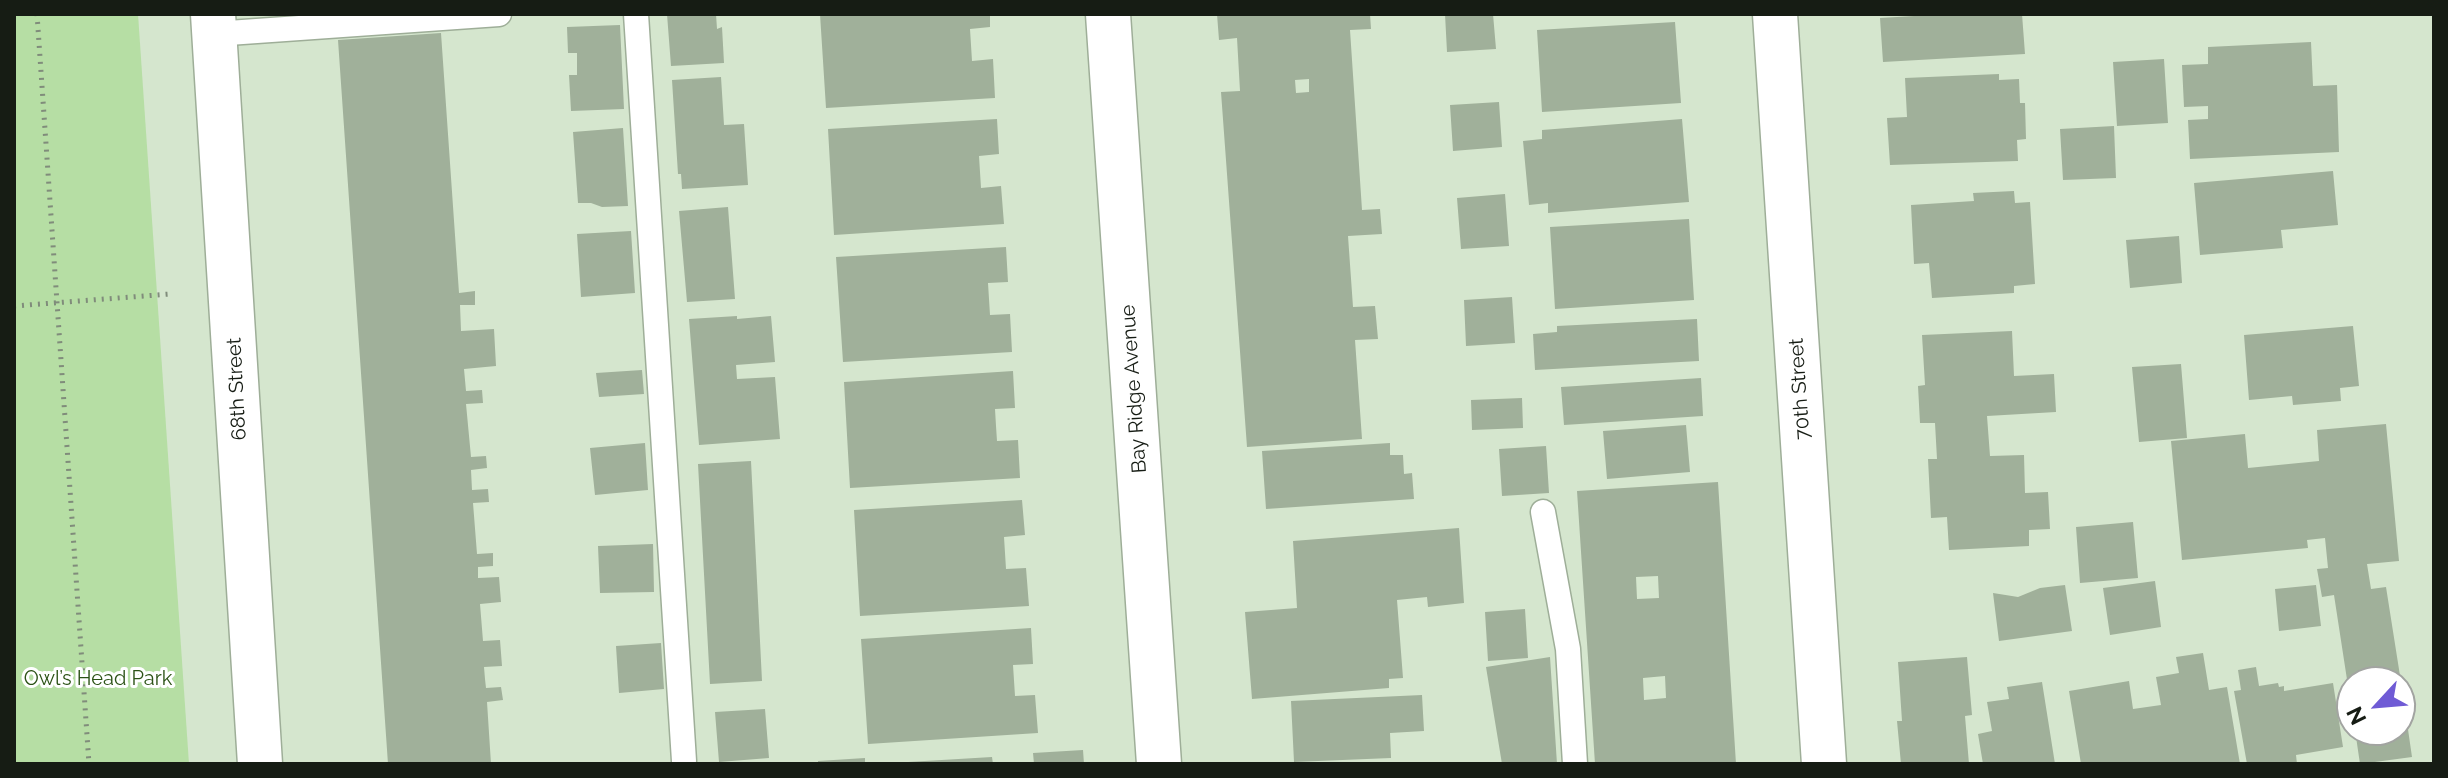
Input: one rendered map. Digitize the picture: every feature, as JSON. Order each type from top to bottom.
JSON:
[{"type":"street","name":"Bay Ridge Avenue","points":[[1108,14],[1159,764]]},
{"type":"street","name":"70th Street","points":[[1775,14],[1824,764]]},
{"type":"street","name":"68th Street","points":[[213,24],[260,764]]},
{"type":"lane","points":[[213,24],[499,14]]},
{"type":"lane","points":[[636,14],[684,761]]},
{"type":"lane","points":[[1543,512],[1568,649],[1575,764]]},
{"type":"path","points":[[37,14],[89,764]]},
{"type":"path","points":[[14,306],[170,294]]},
{"type":"green space","name":"Owl’s Head Park","points":[[14,14],[138,14],[189,764],[14,764]]},
{"type":"building","points":[[667,14],[716,14],[717,29],[722,27],[724,63],[671,66]]},
{"type":"building","points":[[820,14],[990,14],[990,27],[970,29],[972,61],[993,59],[995,98],[826,108]]},
{"type":"building","points":[[1217,14],[1370,14],[1371,29],[1350,30],[1362,210],[1380,209],[1382,234],[1348,236],[1353,307],[1375,306],[1378,339],[1355,340],[1362,439],[1247,447],[1221,92],[1240,91],[1237,38],[1219,40]],"holes":[[[1309,79],[1309,92],[1296,93],[1295,80]]]},
{"type":"building","points":[[1445,14],[1493,14],[1496,49],[1447,52]]},
{"type":"building","points":[[2022,14],[2025,54],[1883,62],[1880,18]]},
{"type":"building","points":[[1675,22],[1681,103],[1542,112],[1537,30]]},
{"type":"building","points":[[620,25],[624,109],[571,111],[569,75],[577,75],[577,53],[568,53],[567,27]]},
{"type":"building","points":[[441,33],[459,293],[475,291],[475,305],[460,305],[461,331],[494,329],[496,366],[464,369],[466,391],[482,390],[483,403],[466,404],[471,457],[486,456],[487,468],[471,470],[472,490],[488,489],[489,502],[473,503],[477,554],[493,553],[493,566],[478,567],[478,578],[499,577],[501,602],[480,604],[483,641],[500,640],[502,666],[484,667],[486,688],[501,687],[503,700],[487,702],[491,764],[388,764],[338,40]]},
{"type":"building","points":[[2311,42],[2313,86],[2337,85],[2339,152],[2190,159],[2188,120],[2208,119],[2208,106],[2184,107],[2182,65],[2208,64],[2208,47]]},
{"type":"building","points":[[2164,59],[2168,123],[2117,126],[2113,62]]},
{"type":"building","points":[[1999,74],[1999,80],[2019,79],[2020,103],[2025,103],[2026,139],[2017,140],[2018,161],[1890,165],[1887,118],[1907,117],[1905,78]]},
{"type":"building","points":[[721,77],[724,125],[744,124],[748,185],[682,189],[681,174],[678,174],[672,80]]},
{"type":"building","points":[[1499,102],[1502,147],[1453,151],[1450,105]]},
{"type":"building","points":[[997,119],[999,154],[979,156],[981,188],[1001,186],[1004,224],[834,235],[828,129]]},
{"type":"building","points":[[1682,119],[1689,202],[1548,213],[1548,203],[1529,205],[1523,141],[1542,139],[1542,130]]},
{"type":"building","points":[[2114,126],[2116,178],[2063,180],[2060,129]]},
{"type":"building","points":[[623,128],[628,206],[602,207],[578,203],[573,132]]},
{"type":"building","points":[[2333,171],[2338,225],[2281,230],[2283,248],[2200,255],[2194,183]]},
{"type":"building","points":[[2014,191],[2015,203],[2030,202],[2035,284],[2014,286],[2014,293],[1932,298],[1929,263],[1914,264],[1911,205],[1974,201],[1973,193]]},
{"type":"building","points":[[1505,194],[1509,246],[1461,249],[1457,198]]},
{"type":"building","points":[[728,207],[735,299],[687,302],[679,211]]},
{"type":"building","points":[[1689,219],[1694,300],[1555,309],[1550,227]]},
{"type":"building","points":[[631,231],[635,293],[581,297],[577,234]]},
{"type":"building","points":[[2179,236],[2182,283],[2130,288],[2126,240]]},
{"type":"building","points":[[1006,247],[1008,282],[988,283],[990,315],[1010,314],[1012,352],[843,362],[836,257]]},
{"type":"building","points":[[1512,297],[1515,343],[1466,346],[1464,300]]},
{"type":"building","points":[[737,316],[737,319],[771,316],[775,362],[736,365],[737,379],[775,377],[780,439],[699,445],[689,319]]},
{"type":"building","points":[[1697,319],[1699,361],[1535,370],[1533,334],[1557,332],[1557,326]]},
{"type":"building","points":[[2353,326],[2359,386],[2340,388],[2341,401],[2293,405],[2292,396],[2249,400],[2244,335]]},
{"type":"building","points":[[2012,331],[2014,376],[2054,374],[2056,412],[1987,416],[1990,456],[2024,455],[2025,493],[2048,492],[2050,529],[2029,530],[2029,546],[1949,550],[1947,517],[1931,518],[1928,459],[1937,459],[1935,423],[1920,423],[1918,386],[1925,385],[1922,335]]},
{"type":"building","points":[[2181,364],[2187,438],[2139,442],[2132,367]]},
{"type":"building","points":[[642,370],[644,394],[599,397],[596,373]]},
{"type":"building","points":[[1013,371],[1015,408],[995,409],[996,426],[997,441],[1018,440],[1020,478],[850,488],[844,382]]},
{"type":"building","points":[[1701,378],[1703,416],[1564,425],[1561,387]]},
{"type":"building","points":[[1522,398],[1523,428],[1472,430],[1471,400]]},
{"type":"building","points":[[2386,424],[2399,561],[2367,564],[2371,589],[2386,587],[2398,666],[2345,666],[2334,595],[2322,597],[2317,569],[2328,568],[2325,538],[2307,540],[2308,548],[2182,560],[2171,441],[2245,434],[2248,468],[2319,461],[2317,430]]},
{"type":"building","points":[[1686,425],[1690,472],[1607,479],[1603,431]]},
{"type":"building","points":[[645,443],[648,490],[595,495],[590,448]]},
{"type":"building","points":[[1390,443],[1390,455],[1403,455],[1404,474],[1412,473],[1414,499],[1266,509],[1262,451]]},
{"type":"building","points":[[1546,446],[1549,493],[1502,496],[1499,449]]},
{"type":"building","points":[[751,461],[762,681],[710,684],[698,464]]},
{"type":"building","points":[[1718,482],[1736,764],[1595,764],[1577,491]],"holes":[[[1658,576],[1659,598],[1637,599],[1636,577]],[[1665,676],[1666,698],[1644,700],[1643,678]]]},
{"type":"building","points":[[1022,500],[1025,535],[1004,537],[1006,569],[1026,568],[1029,606],[860,616],[854,510]]},
{"type":"building","points":[[2133,522],[2138,578],[2080,583],[2076,527]]},
{"type":"building","points":[[1459,528],[1464,603],[1428,607],[1427,597],[1397,600],[1403,678],[1389,679],[1389,688],[1252,699],[1245,612],[1297,608],[1293,541]]},
{"type":"building","points":[[653,544],[654,592],[600,593],[598,546]]},
{"type":"building","points":[[2155,581],[2161,627],[2110,635],[2103,588]]},
{"type":"building","points":[[2065,585],[2072,631],[1999,641],[1993,593],[2018,597],[2040,588]]},
{"type":"building","points":[[2316,585],[2321,626],[2279,631],[2275,589]]},
{"type":"building","points":[[1525,609],[1528,658],[1488,661],[1485,612]]},
{"type":"building","points":[[1031,628],[1033,664],[1013,665],[1015,696],[1035,695],[1038,733],[868,744],[861,639]]},
{"type":"building","points":[[661,643],[664,689],[619,693],[616,646]]},
{"type":"building","points":[[2203,653],[2209,690],[2227,687],[2240,764],[2081,764],[2069,691],[2129,681],[2133,709],[2161,705],[2156,677],[2179,673],[2176,657]]},
{"type":"building","points":[[1550,657],[1557,764],[1502,764],[1486,667]]},
{"type":"building","points":[[1967,657],[1972,715],[1965,716],[1969,764],[1901,764],[1897,721],[1902,721],[1898,662]]},
{"type":"building","points":[[2256,667],[2259,686],[2278,683],[2279,687],[2284,686],[2284,691],[2333,683],[2336,746],[2343,747],[2296,755],[2297,764],[2247,764],[2234,691],[2241,690],[2238,670]]},
{"type":"building","points":[[2042,682],[2055,764],[1983,764],[1978,734],[1992,731],[1987,702],[2009,699],[2007,687]]},
{"type":"building","points":[[1422,695],[1424,731],[1390,733],[1391,758],[1294,762],[1291,701]]},
{"type":"building","points":[[765,709],[769,758],[719,762],[715,712]]},
{"type":"building","points":[[2357,746],[2410,746],[2412,757],[2360,764]]},
{"type":"building","points":[[1083,750],[1084,764],[1034,764],[1033,753]]},
{"type":"building","points":[[992,757],[993,764],[908,764],[908,762]]},
{"type":"building","points":[[865,758],[865,764],[818,764],[818,761]]}]
